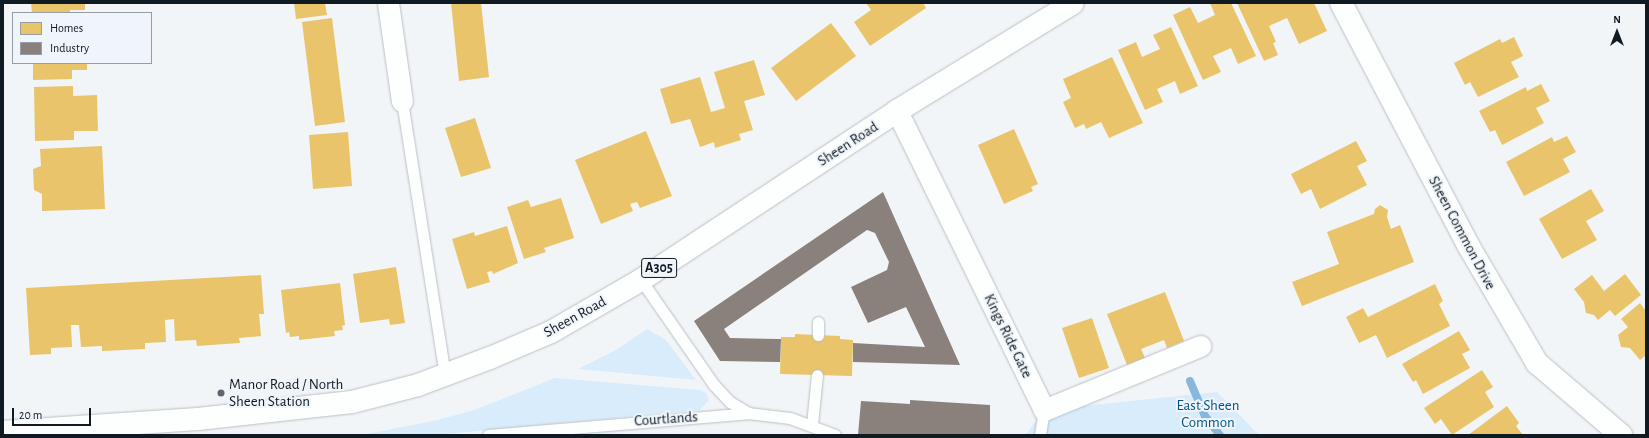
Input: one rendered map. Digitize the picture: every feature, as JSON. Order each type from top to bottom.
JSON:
[{"type":"main road","name":"Sheen Road","points":[[3,432],[156,429],[352,402],[445,375],[551,332],[641,280],[897,111],[1073,3]]},
{"type":"main road","name":"Sheen Common Drive","points":[[1341,3],[1468,245],[1537,363],[1621,435]]},
{"type":"street","points":[[388,3],[402,101]]},
{"type":"street","name":"Kings Ride Gate","points":[[897,111],[1044,410]]},
{"type":"street","points":[[1044,410],[1200,346]]},
{"type":"lane","points":[[402,101],[445,375]]},
{"type":"lane","name":"Courtlands","points":[[641,280],[714,385],[730,402],[748,413]]},
{"type":"lane","points":[[818,322],[818,335]]},
{"type":"lane","points":[[812,424],[817,375]]},
{"type":"lane","points":[[1040,435],[1044,410]]},
{"type":"lane","name":"Courtlands","points":[[488,435],[748,413],[768,414],[812,424],[835,435]]},
{"type":"green space","points":[[647,329],[666,340],[696,380],[578,369],[616,350]]},
{"type":"green space","points":[[555,378],[700,390],[706,393],[709,400],[700,410],[435,435],[361,435],[438,420],[477,409]]},
{"type":"green space","name":"East Sheen Common","points":[[1217,392],[1259,435],[1021,435],[1027,433],[1044,410]]},
{"type":"building: Homes","points":[[31,3],[85,3],[85,10],[70,10],[70,12],[32,12]]},
{"type":"building: Homes","points":[[294,3],[325,3],[327,15],[296,19]]},
{"type":"building: Homes","points":[[451,3],[481,3],[489,77],[459,81]]},
{"type":"building: Homes","points":[[866,3],[923,3],[926,8],[870,46],[854,22],[871,10]]},
{"type":"building: Homes","points":[[1210,3],[1231,3],[1256,56],[1238,64],[1231,48],[1213,56],[1221,72],[1203,80],[1173,15],[1190,7],[1198,23],[1215,15]]},
{"type":"building: Homes","points":[[1237,3],[1314,3],[1327,31],[1299,44],[1287,18],[1269,26],[1276,42],[1273,43],[1278,55],[1264,61]]},
{"type":"building: Homes","points":[[332,18],[345,122],[315,126],[302,22]]},
{"type":"building: Homes","points":[[831,23],[856,56],[796,101],[771,68]]},
{"type":"building: Homes","points":[[1171,27],[1198,86],[1180,94],[1175,81],[1157,89],[1163,102],[1145,110],[1118,50],[1136,42],[1142,57],[1160,49],[1153,35]]},
{"type":"building: Homes","points":[[1514,37],[1523,56],[1511,62],[1519,77],[1478,97],[1470,82],[1465,85],[1454,63],[1500,39],[1502,43]]},
{"type":"building: Homes","points":[[1112,57],[1143,123],[1109,138],[1101,122],[1086,129],[1084,124],[1075,128],[1063,102],[1071,98],[1063,79]]},
{"type":"building: Homes","points":[[754,60],[765,95],[744,101],[753,130],[739,134],[741,140],[715,148],[714,142],[700,147],[690,119],[671,124],[660,89],[700,77],[711,112],[725,108],[714,72]]},
{"type":"building: Homes","points":[[33,64],[87,64],[87,70],[72,70],[72,79],[33,80]]},
{"type":"building: Homes","points":[[1541,84],[1550,101],[1536,108],[1544,123],[1502,145],[1495,130],[1490,132],[1479,111],[1526,87],[1527,91]]},
{"type":"building: Homes","points":[[73,86],[73,96],[97,95],[98,131],[74,131],[74,140],[35,141],[34,87]]},
{"type":"building: Homes","points":[[475,118],[491,168],[461,177],[445,128]]},
{"type":"building: Homes","points":[[1014,129],[1038,184],[1031,187],[1033,191],[1004,204],[978,145]]},
{"type":"building: Homes","points":[[646,131],[672,196],[640,208],[637,202],[630,204],[633,211],[601,224],[575,160]]},
{"type":"building: Homes","points":[[348,132],[352,186],[313,189],[309,135]]},
{"type":"building: Homes","points":[[1567,136],[1576,152],[1563,159],[1570,172],[1524,196],[1506,162],[1552,137],[1554,142]]},
{"type":"building: Homes","points":[[1356,141],[1367,161],[1357,166],[1367,185],[1320,209],[1311,189],[1301,194],[1291,174]]},
{"type":"building: Homes","points":[[102,146],[105,209],[42,211],[42,194],[34,190],[33,169],[41,166],[40,149]]},
{"type":"building: Homes","points":[[1591,189],[1604,211],[1586,221],[1597,240],[1562,259],[1539,219]]},
{"type":"building: Homes","points":[[561,198],[574,238],[544,248],[546,252],[524,259],[507,207],[528,200],[531,207]]},
{"type":"building: Homes","points":[[1380,205],[1388,210],[1387,217],[1391,229],[1400,225],[1414,262],[1302,306],[1292,282],[1339,264],[1327,232],[1374,214],[1375,209]]},
{"type":"building: Homes","points":[[507,226],[518,263],[493,274],[492,271],[487,272],[490,282],[467,289],[452,239],[474,232],[475,236]]},
{"type":"building: Homes","points":[[396,267],[405,323],[390,325],[389,319],[360,323],[353,274]]},
{"type":"building: Homes","points":[[1625,274],[1641,295],[1615,316],[1610,310],[1598,320],[1594,315],[1586,313],[1584,302],[1574,289],[1592,275],[1604,291]]},
{"type":"building: Homes","points":[[261,275],[264,314],[259,314],[261,336],[239,338],[240,343],[197,346],[196,340],[175,341],[174,319],[165,320],[166,342],[145,343],[145,349],[102,351],[102,346],[81,347],[79,325],[71,325],[72,347],[51,348],[51,354],[30,355],[26,288]]},
{"type":"building: Homes","points":[[340,283],[345,325],[342,326],[343,330],[334,331],[335,336],[299,340],[299,336],[290,337],[289,332],[286,333],[281,290]]},
{"type":"building: Homes","points":[[1435,284],[1443,301],[1439,304],[1450,326],[1387,358],[1376,335],[1359,343],[1346,317],[1363,308],[1368,317]]},
{"type":"building: Homes","points":[[1165,292],[1184,341],[1167,348],[1164,340],[1141,349],[1145,358],[1127,365],[1107,314]]},
{"type":"building: Homes","points":[[1640,303],[1646,311],[1646,355],[1640,360],[1630,348],[1621,347],[1618,335],[1628,327],[1621,319]]},
{"type":"building: Homes","points":[[1092,318],[1109,368],[1079,378],[1062,328]]},
{"type":"building: Homes","points":[[1459,331],[1470,350],[1462,354],[1470,368],[1423,394],[1416,380],[1413,382],[1402,364]]},
{"type":"building: Homes","points":[[795,334],[840,336],[840,339],[853,340],[852,376],[780,374],[781,337],[795,337]]},
{"type":"building: Homes","points":[[1482,370],[1493,387],[1485,392],[1494,407],[1452,435],[1441,419],[1435,424],[1424,408]]},
{"type":"building: Homes","points":[[1507,406],[1519,423],[1516,426],[1523,435],[1468,435]]},
{"type":"building: Industry","points":[[883,192],[960,365],[853,362],[853,343],[925,347],[906,307],[868,323],[851,287],[887,270],[889,262],[875,233],[867,230],[724,329],[730,338],[781,339],[780,362],[720,361],[694,321]]},
{"type":"building: Industry","points":[[910,400],[990,405],[990,435],[858,435],[861,401],[910,404]]},
{"type":"waterway","points":[[1190,381],[1205,416],[1220,435]]},
{"type":"place","name":"Manor Road / North Sheen Station","points":[[221,393]]}]
